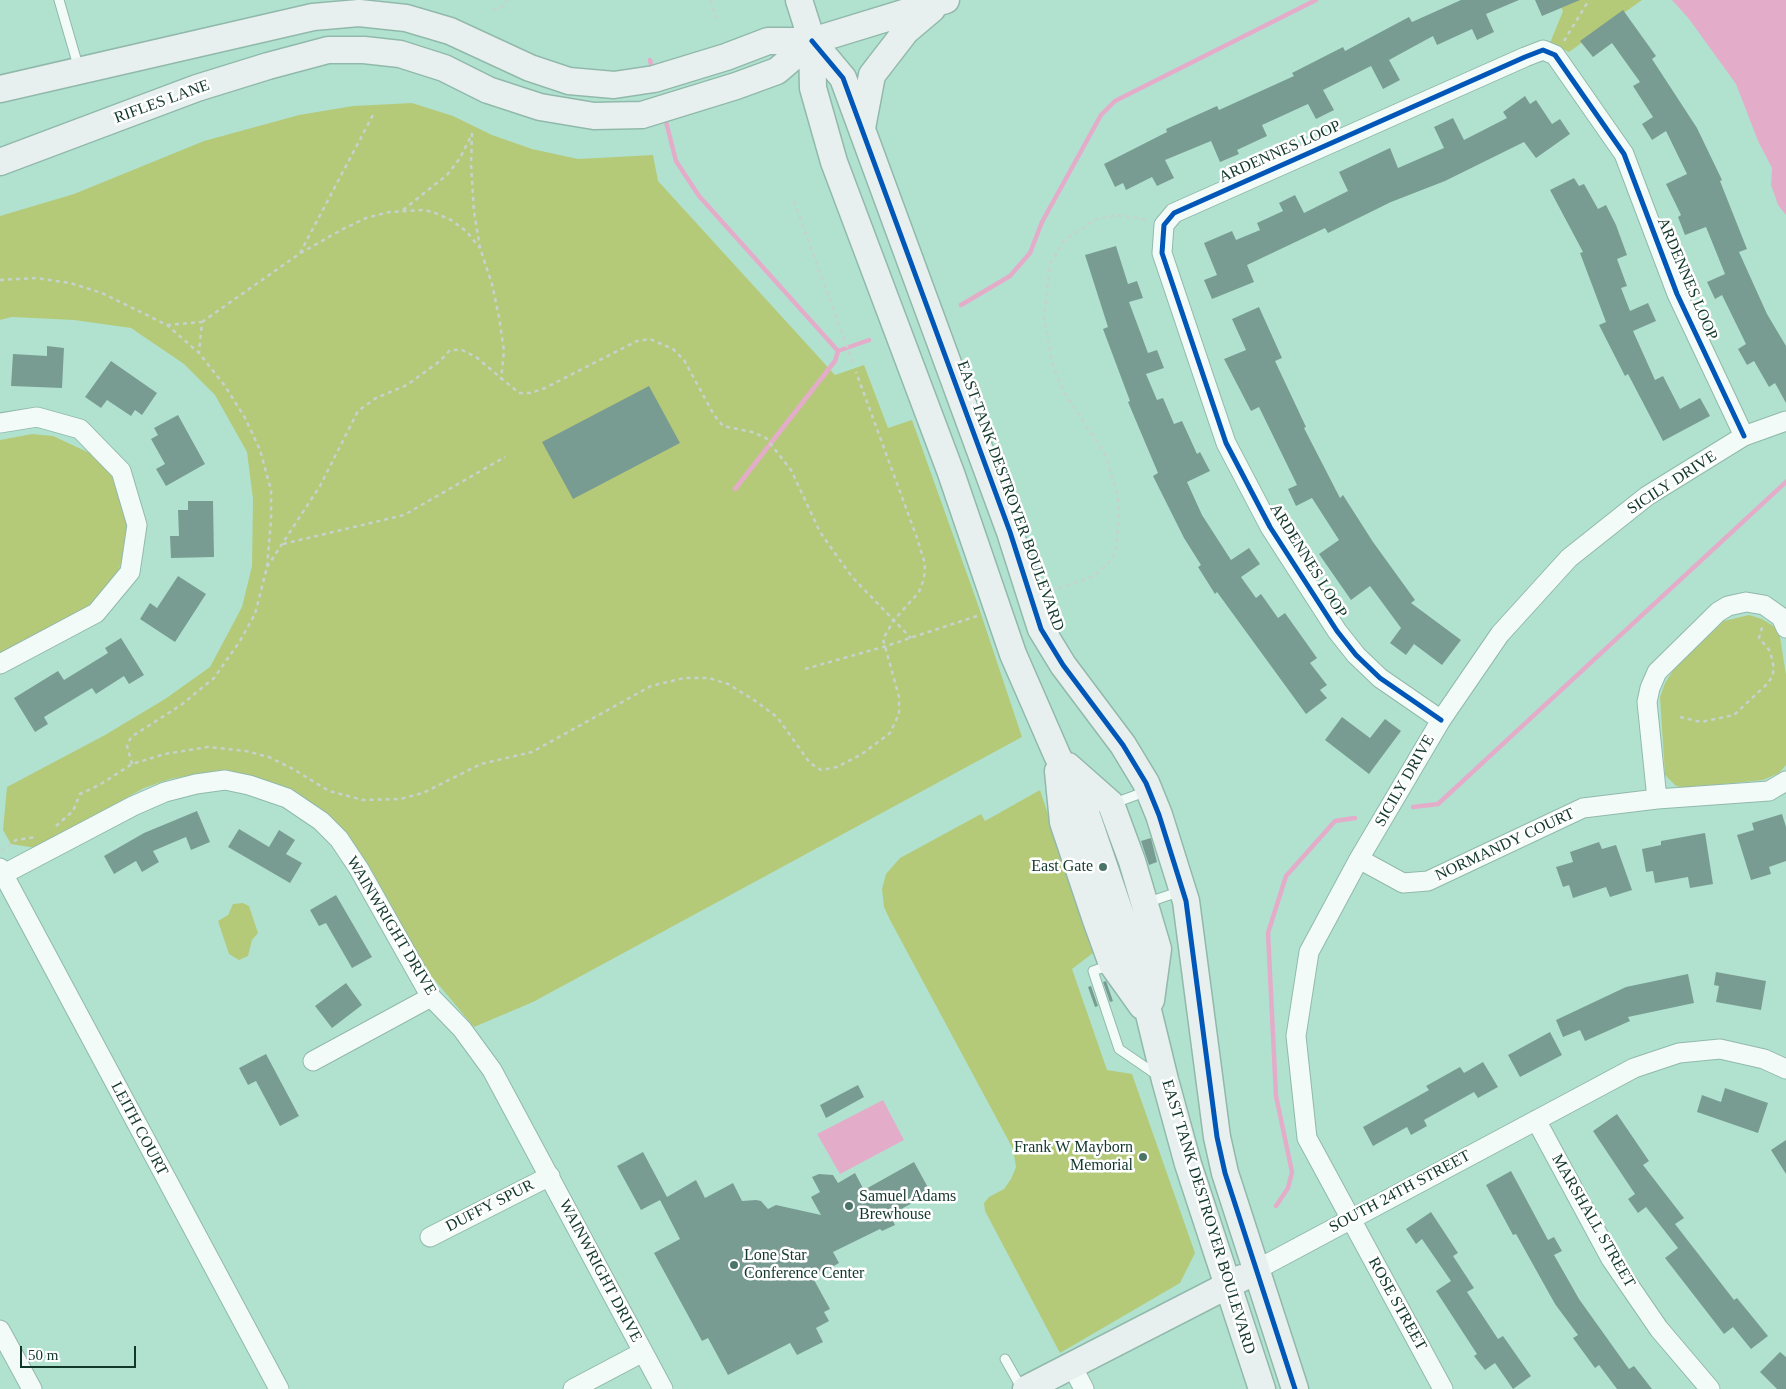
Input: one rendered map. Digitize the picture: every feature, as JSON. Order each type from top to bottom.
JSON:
[{"type":"street","points":[[798,0],[812,41]]},
{"type":"street","points":[[0,89],[313,17],[359,14],[406,18],[450,31],[530,68],[569,81],[614,85],[654,79],[726,57],[768,41],[812,41],[943,1]]},
{"type":"street","points":[[862,128],[872,75],[906,31],[943,1]]},
{"type":"street","name":"RIFLES LANE","points":[[0,162],[197,88],[328,50],[364,50],[400,54],[444,68],[488,90],[540,107],[594,116],[642,115],[736,86],[776,71],[812,41]]},
{"type":"street","name":"EAST TANK DESTROYER BOULEVARD","points":[[812,41],[843,78],[1010,532],[1041,629],[1062,665],[1123,745],[1149,790],[1159,815],[1183,890],[1216,1136],[1225,1173],[1295,1389]]},
{"type":"street","name":"EAST TANK DESTROYER BOULEVARD","points":[[812,41],[813,88],[834,162],[951,473],[1013,654],[1057,755],[1087,813],[1135,956],[1164,1080],[1191,1173],[1262,1389]]},
{"type":"street","name":"ARDENNES LOOP","points":[[1441,720],[1380,678],[1356,655],[1337,631],[1270,527],[1226,443],[1162,253],[1164,225],[1174,213],[1525,56],[1543,50],[1555,55],[1624,154],[1677,294],[1744,436]]},
{"type":"street","points":[[0,72],[80,72]]},
{"type":"street","points":[[0,81],[80,72]]},
{"type":"street","points":[[0,98],[80,72]]},
{"type":"street","points":[[0,107],[80,72]]},
{"type":"street","points":[[0,423],[37,417],[80,429],[121,471],[137,525],[130,572],[96,612],[0,664]]},
{"type":"street","name":"SICILY DRIVE","points":[[1350,1219],[1307,1138],[1296,1036],[1309,952],[1359,860],[1441,720],[1500,634],[1569,558],[1646,496],[1744,436],[1786,421]]},
{"type":"street","points":[[1657,799],[1647,702],[1650,688],[1657,672],[1718,612],[1728,606],[1746,602],[1764,605],[1781,617],[1786,628]]},
{"type":"street","name":"WAINWRIGHT DRIVE","points":[[1,873],[166,792],[225,780],[249,785],[287,798],[320,821],[338,839],[359,869],[431,997],[462,1029],[492,1070],[663,1389]]},
{"type":"street","name":"NORMANDY COURT","points":[[1359,860],[1403,883],[1428,881],[1583,808],[1657,799],[1769,791],[1786,781]]},
{"type":"street","name":"LEITH COURT","points":[[1,873],[279,1389]]},
{"type":"street","points":[[313,1061],[431,997]]},
{"type":"street","name":"SOUTH 24TH STREET","points":[[1024,1389],[1228,1285],[1634,1068],[1679,1053],[1720,1049],[1764,1059],[1786,1069]]},
{"type":"street","name":"MARSHALL STREET","points":[[1536,1120],[1611,1258],[1659,1329],[1710,1389]]},
{"type":"street","name":"DUFFY SPUR","points":[[430,1237],[550,1176]]},
{"type":"street","name":"ROSE STREET","points":[[1350,1219],[1443,1389]]},
{"type":"street","points":[[0,1330],[32,1389]]},
{"type":"street","points":[[573,1389],[643,1352]]},
{"type":"street","points":[[1071,1364],[1084,1389]]},
{"type":"lane","points":[[59,0],[80,72]]},
{"type":"lane","points":[[1087,813],[1149,790]]},
{"type":"lane","points":[[1119,912],[1183,890]]},
{"type":"lane","points":[[1135,956],[1093,971],[1119,1049],[1164,1080]]},
{"type":"lane","points":[[1005,1359],[1024,1389]]},
{"type":"path","points":[[493,10],[505,5],[507,0]]},
{"type":"path","points":[[710,0],[717,20]]},
{"type":"path","points":[[1555,55],[1589,0]]},
{"type":"path","points":[[299,254],[374,113]]},
{"type":"path","points":[[403,210],[447,175],[460,158],[472,133],[471,164],[474,212],[480,248],[492,284],[499,317],[504,351],[501,380]]},
{"type":"path","points":[[794,201],[853,364]]},
{"type":"path","points":[[167,324],[202,322],[299,254],[366,218],[403,210],[433,212],[450,220],[466,231],[480,248]]},
{"type":"path","points":[[1050,592],[1102,572],[1116,549],[1119,514],[1115,486],[1104,454],[1064,392],[1052,363],[1044,316],[1050,264],[1058,247],[1072,234],[1103,217],[1116,215],[1140,217],[1164,225]]},
{"type":"path","points":[[0,280],[36,278],[70,283],[102,293],[167,324],[199,353],[225,386],[245,418],[260,450],[271,490],[271,520],[267,567],[254,614],[240,641],[214,678],[181,705],[131,737],[127,746],[132,764]]},
{"type":"path","points":[[199,353],[202,322]]},
{"type":"path","points":[[267,567],[320,486],[358,412],[376,398],[407,385],[435,365],[450,350],[462,350],[476,357],[501,380],[519,393],[545,388],[637,341],[650,339],[673,349],[684,360],[714,415],[723,426],[752,432],[766,438],[791,470],[820,532],[839,559],[853,578],[911,638]]},
{"type":"path","points":[[52,830],[73,811],[80,794],[101,784],[132,764],[165,754],[208,747],[246,751],[269,757],[293,768],[329,791],[363,800],[400,800],[424,793],[481,764],[532,752],[651,686],[684,678],[709,678],[728,684],[777,717],[810,763],[821,770],[837,767],[862,754],[886,736],[899,714],[899,697],[883,647],[886,632],[919,592],[924,579],[924,564],[918,538],[856,372]]},
{"type":"path","points":[[282,544],[404,515],[505,457]]},
{"type":"path","points":[[1680,717],[1706,722],[1734,715],[1766,685],[1772,677],[1774,668],[1770,651],[1759,638],[1772,611]]},
{"type":"path","points":[[805,669],[883,647],[977,616]]},
{"type":"path","points":[[0,852],[16,840],[40,836]]},
{"type":"green space","points":[[1558,0],[1642,0],[1569,52],[1550,43],[1563,11]]},
{"type":"green space","points":[[412,103],[453,116],[492,135],[532,149],[578,159],[653,155],[658,181],[835,375],[864,365],[888,428],[912,420],[977,602],[1022,737],[533,1002],[474,1027],[422,965],[370,868],[345,832],[319,807],[287,788],[239,774],[202,773],[170,779],[144,788],[36,848],[11,844],[3,830],[7,787],[105,735],[165,699],[210,667],[242,607],[252,566],[253,499],[247,452],[215,395],[184,364],[131,328],[74,320],[12,317],[0,320],[0,216],[74,194],[204,141],[299,115],[353,106]]},
{"type":"green space","points":[[32,434],[53,436],[94,455],[111,473],[126,512],[127,536],[124,557],[115,578],[86,611],[0,657],[0,440]]},
{"type":"green space","points":[[1749,615],[1762,619],[1775,627],[1780,637],[1786,675],[1786,765],[1779,773],[1763,780],[1684,788],[1676,786],[1665,775],[1660,697],[1665,683],[1674,669],[1724,621]]},
{"type":"green space","points":[[1040,790],[1093,953],[1072,969],[1107,1070],[1132,1074],[1195,1253],[1180,1283],[1060,1353],[985,1211],[984,1203],[989,1197],[1004,1189],[1011,1179],[1016,1167],[1013,1149],[890,920],[884,907],[882,889],[886,874],[900,858],[981,814],[985,821]]},
{"type":"green space","points":[[243,903],[249,906],[258,933],[252,940],[248,956],[239,960],[229,954],[218,921],[228,915],[233,904]]},
{"type":"shaded area","points":[[1672,0],[1786,0],[1786,215],[1778,205],[1771,185],[1772,168],[1758,141],[1736,84],[1689,19]]},
{"type":"shaded area","points":[[883,1100],[904,1140],[840,1174],[817,1134]]},
{"type":"building","points":[[1461,0],[1519,0],[1486,14],[1494,32],[1477,40],[1472,29],[1437,45],[1433,36],[1389,60],[1400,80],[1383,89],[1371,66],[1323,90],[1334,110],[1316,119],[1308,104],[1262,125],[1267,136],[1237,150],[1239,154],[1220,162],[1211,141],[1165,160],[1174,178],[1157,186],[1152,177],[1126,190],[1123,183],[1115,187],[1104,164],[1167,132],[1166,129],[1217,106],[1219,110],[1294,76],[1292,73],[1343,47],[1345,51],[1409,17],[1412,22]]},
{"type":"building","points":[[1535,0],[1580,0],[1542,16]]},
{"type":"building","points":[[1623,10],[1656,56],[1652,59],[1697,128],[1722,180],[1720,181],[1747,249],[1739,252],[1767,314],[1786,346],[1786,403],[1775,383],[1769,387],[1754,361],[1747,365],[1738,349],[1746,344],[1722,295],[1715,299],[1707,282],[1725,274],[1706,227],[1685,235],[1678,217],[1681,215],[1666,184],[1687,174],[1666,131],[1652,140],[1642,124],[1653,117],[1633,86],[1640,82],[1612,43],[1593,57],[1580,41]]},
{"type":"building","points":[[1525,96],[1530,104],[1536,100],[1552,124],[1560,119],[1570,134],[1536,158],[1524,142],[1445,181],[1391,202],[1328,233],[1325,228],[1247,265],[1254,282],[1212,299],[1204,280],[1217,275],[1204,243],[1232,231],[1236,240],[1260,230],[1257,223],[1283,211],[1279,203],[1295,195],[1304,213],[1348,191],[1339,172],[1390,148],[1398,168],[1444,148],[1434,127],[1453,118],[1464,140],[1507,118],[1503,112]]},
{"type":"building","points":[[1574,178],[1579,186],[1584,184],[1598,209],[1606,205],[1616,225],[1627,255],[1617,259],[1627,286],[1621,288],[1630,311],[1648,303],[1656,321],[1633,331],[1655,380],[1663,376],[1680,409],[1700,398],[1710,416],[1663,441],[1628,374],[1625,376],[1599,325],[1606,322],[1580,253],[1583,252],[1550,190]]},
{"type":"building","points":[[1116,246],[1128,284],[1137,281],[1143,298],[1129,302],[1148,353],[1157,350],[1164,368],[1146,374],[1157,400],[1163,398],[1174,424],[1182,421],[1197,454],[1200,452],[1210,471],[1187,482],[1202,515],[1231,560],[1249,548],[1260,564],[1241,577],[1256,598],[1261,594],[1278,618],[1285,613],[1317,658],[1310,663],[1327,685],[1320,690],[1327,698],[1306,714],[1217,592],[1215,594],[1198,567],[1201,565],[1184,538],[1153,476],[1158,473],[1128,402],[1130,401],[1103,329],[1108,327],[1085,255]]},
{"type":"building","points":[[1259,307],[1282,358],[1275,361],[1306,427],[1304,428],[1340,498],[1343,495],[1373,542],[1415,600],[1411,603],[1461,640],[1442,665],[1414,644],[1406,655],[1390,643],[1401,628],[1370,586],[1351,600],[1319,554],[1339,540],[1312,498],[1296,506],[1288,489],[1297,485],[1259,407],[1251,411],[1224,359],[1246,350],[1232,319]]},
{"type":"building","points":[[47,346],[64,348],[62,388],[11,386],[13,354],[47,356]]},
{"type":"building","points":[[111,361],[157,393],[142,415],[135,410],[131,416],[107,400],[101,408],[85,397]]},
{"type":"building","points":[[649,386],[680,443],[573,499],[542,442]]},
{"type":"building","points":[[178,415],[205,464],[166,486],[156,469],[165,464],[151,439],[158,435],[154,428]]},
{"type":"building","points":[[188,501],[213,501],[214,557],[171,558],[170,536],[179,536],[178,510],[188,510]]},
{"type":"building","points":[[178,576],[206,594],[175,642],[140,619],[150,603],[157,608]]},
{"type":"building","points":[[121,638],[144,675],[129,684],[124,676],[96,694],[92,688],[44,717],[48,724],[35,732],[14,698],[58,671],[64,680],[108,653],[105,648]]},
{"type":"building","points":[[1342,717],[1370,738],[1385,719],[1401,731],[1369,774],[1325,740]]},
{"type":"building","points":[[197,811],[210,842],[191,850],[186,837],[153,851],[159,862],[142,872],[136,861],[114,874],[104,856],[144,833]]},
{"type":"building","points":[[1782,814],[1786,827],[1786,861],[1769,867],[1771,874],[1751,880],[1737,835],[1754,830],[1752,823]]},
{"type":"building","points":[[239,829],[269,847],[279,830],[295,840],[286,854],[302,863],[290,883],[228,847]]},
{"type":"building","points":[[1705,833],[1713,884],[1690,888],[1688,877],[1655,883],[1653,871],[1646,872],[1642,849],[1661,845],[1661,841]]},
{"type":"building","points":[[1151,838],[1157,862],[1149,865],[1141,841]]},
{"type":"building","points":[[1599,842],[1602,849],[1616,845],[1632,890],[1610,897],[1606,887],[1573,898],[1569,885],[1563,887],[1556,867],[1573,862],[1570,852]]},
{"type":"building","points":[[336,895],[372,957],[352,968],[326,923],[319,926],[310,910]]},
{"type":"building","points":[[1716,972],[1766,981],[1761,1010],[1716,1002],[1719,986],[1714,985]]},
{"type":"building","points":[[1688,974],[1694,1003],[1628,1017],[1630,1021],[1585,1041],[1580,1030],[1563,1037],[1556,1020],[1626,987]]},
{"type":"building","points":[[1106,981],[1113,1001],[1110,1002],[1103,982]]},
{"type":"building","points":[[346,983],[362,1005],[332,1028],[315,1006]]},
{"type":"building","points":[[1091,986],[1098,1006],[1095,1007],[1088,987]]},
{"type":"building","points":[[1550,1032],[1562,1055],[1520,1077],[1508,1055]]},
{"type":"building","points":[[266,1054],[299,1116],[280,1126],[256,1081],[248,1085],[239,1068]]},
{"type":"building","points":[[1483,1062],[1498,1087],[1478,1098],[1474,1092],[1424,1120],[1427,1126],[1411,1135],[1407,1127],[1373,1146],[1363,1127],[1429,1090],[1426,1086],[1460,1067],[1464,1073]]},
{"type":"building","points":[[858,1085],[864,1097],[826,1118],[820,1105]]},
{"type":"building","points":[[1725,1088],[1768,1103],[1758,1133],[1697,1112],[1702,1095],[1721,1102]]},
{"type":"building","points":[[1617,1114],[1649,1161],[1643,1165],[1684,1218],[1675,1224],[1734,1300],[1737,1298],[1768,1336],[1751,1349],[1733,1327],[1724,1334],[1665,1258],[1678,1248],[1646,1207],[1638,1213],[1628,1199],[1635,1194],[1593,1131]]},
{"type":"building","points":[[1786,1140],[1786,1174],[1771,1150]]},
{"type":"building","name":"Lone Star Conference Center","points":[[643,1152],[667,1197],[696,1180],[705,1198],[733,1183],[742,1201],[756,1200],[761,1201],[768,1209],[776,1205],[821,1215],[811,1197],[820,1192],[812,1177],[819,1174],[833,1175],[838,1183],[855,1173],[864,1190],[914,1162],[931,1193],[890,1215],[895,1225],[882,1231],[880,1229],[833,1252],[839,1263],[813,1278],[830,1309],[824,1312],[829,1321],[816,1328],[823,1342],[797,1355],[790,1343],[728,1375],[708,1338],[702,1341],[654,1253],[680,1239],[660,1200],[641,1210],[617,1166]]},
{"type":"building","points":[[1511,1171],[1548,1240],[1554,1237],[1562,1251],[1554,1255],[1579,1299],[1629,1369],[1634,1366],[1652,1389],[1617,1389],[1599,1365],[1595,1368],[1573,1338],[1578,1335],[1555,1304],[1516,1234],[1513,1235],[1486,1185]]},
{"type":"building","points":[[1431,1212],[1458,1253],[1453,1256],[1474,1288],[1467,1292],[1498,1339],[1503,1336],[1531,1376],[1513,1389],[1495,1363],[1485,1370],[1474,1356],[1477,1354],[1436,1291],[1451,1281],[1422,1239],[1416,1244],[1406,1229]]},
{"type":"building","points":[[1780,1352],[1786,1357],[1786,1389],[1777,1389],[1760,1372]]},
{"type":"waterway","points":[[961,305],[1010,276],[1030,253],[1042,222],[1101,115],[1115,101],[1316,0]]},
{"type":"waterway","points":[[650,60],[652,69]]},
{"type":"waterway","points":[[665,118],[676,161],[699,196],[838,351],[869,340]]},
{"type":"waterway","points":[[735,489],[835,361],[838,351]]},
{"type":"waterway","points":[[1413,807],[1438,804],[1786,482]]},
{"type":"waterway","points":[[1276,1206],[1288,1188],[1292,1172],[1276,1096],[1268,933],[1286,876],[1335,821],[1355,818]]},
{"type":"cycle path","points":[[812,41],[843,78],[1010,532],[1041,629],[1063,665],[1123,745],[1146,783],[1159,815],[1186,901],[1217,1137],[1225,1173],[1295,1389]]},
{"type":"cycle path","points":[[1441,720],[1380,678],[1356,655],[1337,631],[1270,527],[1226,443],[1162,253],[1164,225],[1174,213],[1543,50],[1555,55],[1624,154],[1677,294],[1744,436]]},
{"type":"place","name":"East Gate","points":[[1103,867]]},
{"type":"place","name":"Frank W Mayborn Memorial","points":[[1143,1157]]},
{"type":"place","name":"Samuel Adams Brewhouse","points":[[849,1206]]},
{"type":"place","name":"Lone Star Conference Center","points":[[734,1265]]}]
